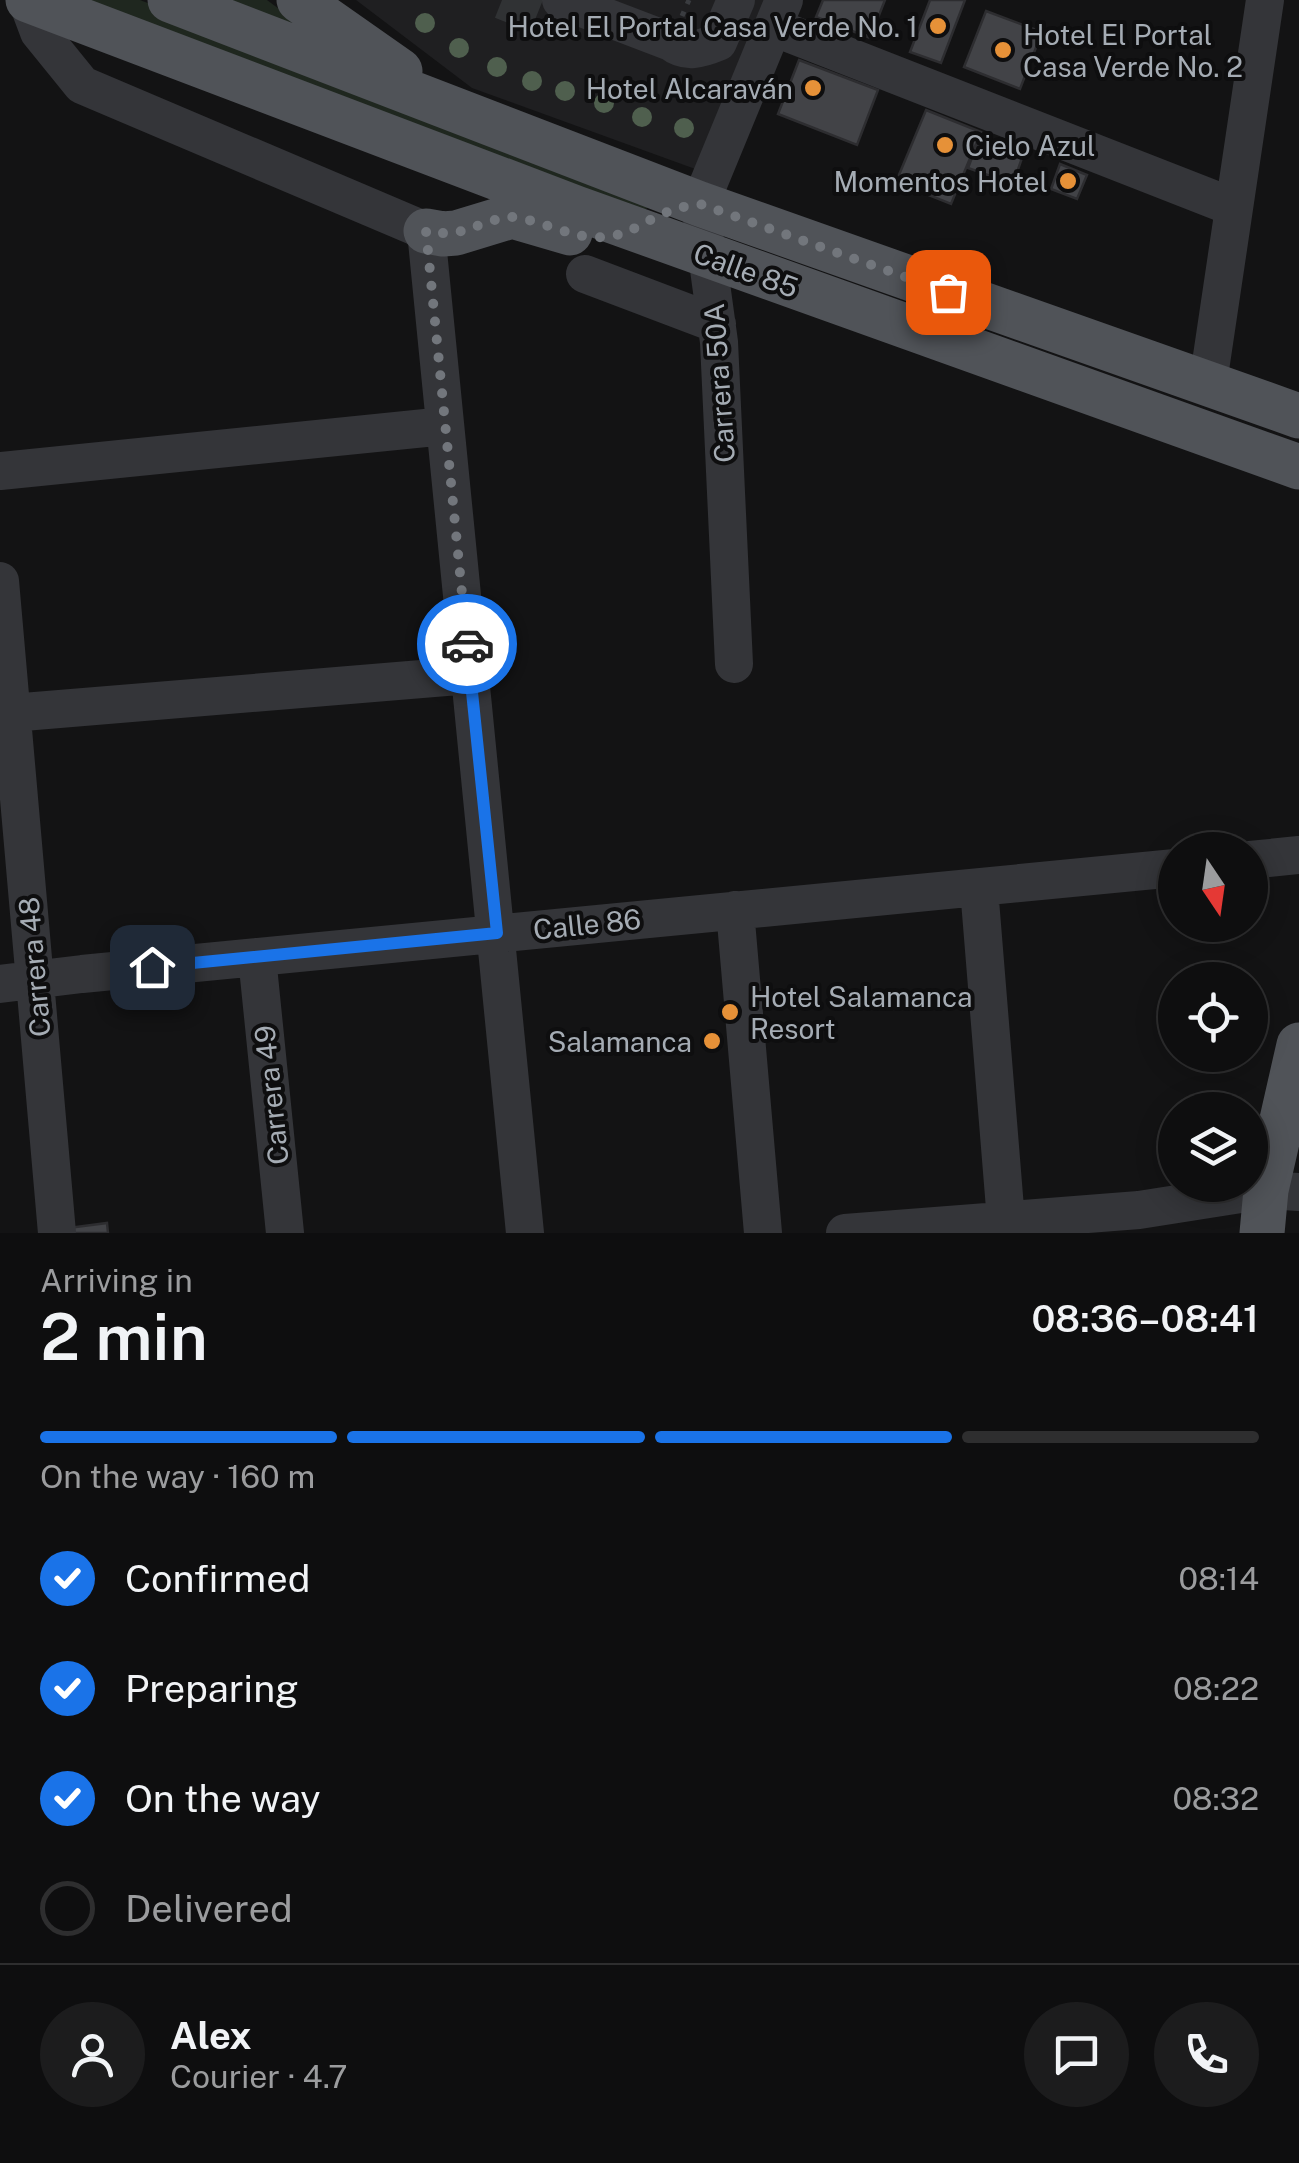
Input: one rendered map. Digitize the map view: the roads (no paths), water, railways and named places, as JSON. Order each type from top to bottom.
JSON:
[{"type":"main road","name":"Calle 85","points":[[28,0],[635,230],[1299,467]]},
{"type":"main road","name":"Calle 85","points":[[170,0],[700,204],[1299,416]]},
{"type":"main road","points":[[299,0],[455,110]]},
{"type":"main road","points":[[426,231],[456,233],[512,216],[588,237],[610,236],[635,230],[666,212],[700,204]]},
{"type":"main road","points":[[1276,1205],[1299,1045]]},
{"type":"street","name":"Calle 85","points":[[28,0],[39,32],[82,85],[426,231]]},
{"type":"street","points":[[554,9],[610,20],[696,50],[718,42],[736,0]]},
{"type":"street","points":[[1208,383],[1261,2]]},
{"type":"street","points":[[700,204],[779,14],[1233,207]]},
{"type":"street","name":"Carrera 50A","points":[[700,204],[717,324],[734,664]]},
{"type":"street","points":[[426,231],[524,1233]]},
{"type":"street","points":[[584,274],[717,324]]},
{"type":"street","points":[[0,471],[445,426]]},
{"type":"street","name":"Carrera 48","points":[[0,581],[12,713],[18,982],[57,1233]]},
{"type":"street","points":[[12,713],[470,675]]},
{"type":"street","points":[[1268,858],[1299,855]]},
{"type":"street","name":"Calle 86","points":[[18,982],[1158,870]]},
{"type":"street","points":[[979,888],[1007,1227]]},
{"type":"street","points":[[735,910],[763,1233]]},
{"type":"street","name":"Carrera 49","points":[[257,956],[285,1233]]},
{"type":"street","points":[[845,1233],[1007,1227],[1139,1210],[1276,1205]]},
{"type":"tunnel","points":[[502,0],[547,18]]},
{"type":"place","name":"Hotel El Portal Casa Verde No. 1","points":[[938,26]]},
{"type":"place","name":"Hotel El Portal Casa Verde No. 2","points":[[1003,50]]},
{"type":"place","name":"Hotel Alcaraván","points":[[813,88]]},
{"type":"place","name":"Cielo Azul","points":[[945,145]]},
{"type":"place","name":"Momentos Hotel","points":[[1068,181]]},
{"type":"place","name":"Hotel Salamanca Resort","points":[[730,1012]]},
{"type":"place","name":"Salamanca","points":[[712,1041]]}]
